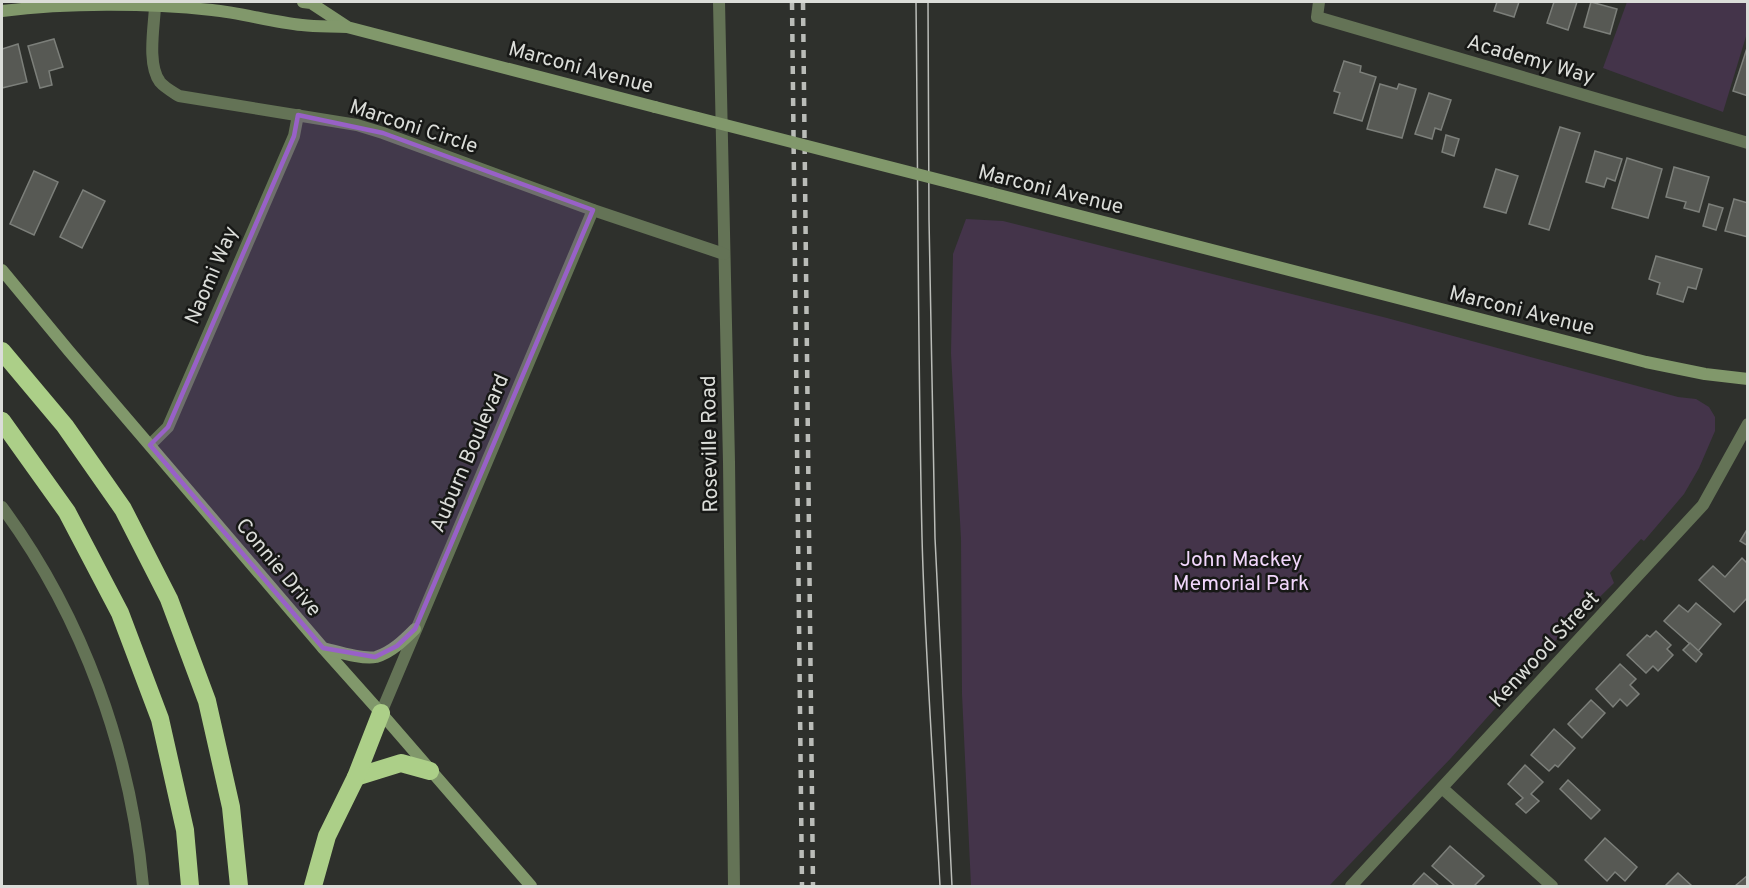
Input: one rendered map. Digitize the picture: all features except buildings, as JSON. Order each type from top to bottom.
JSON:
[{"type":"highway","points":[[2,351],[65,426],[123,509],[169,599],[207,701],[231,807],[240,886]]},
{"type":"highway","points":[[2,421],[67,512],[120,613],[160,719],[185,830],[190,886]]},
{"type":"highway","points":[[313,886],[327,836],[356,777],[381,713]]},
{"type":"highway","points":[[356,777],[401,763],[430,771]]},
{"type":"main road","name":"Marconi Avenue","points":[[303,2],[311,3],[348,27]]},
{"type":"main road","name":"Marconi Avenue","points":[[2,11],[120,5],[155,6],[213,10],[302,25],[348,27],[1646,362],[1705,374],[1748,379]]},
{"type":"main road","name":"Connie Drive","points":[[2,270],[322,648],[531,886]]},
{"type":"main road","points":[[322,648],[356,656],[375,657],[397,646],[416,629]]},
{"type":"street","name":"Roseville Road","points":[[719,2],[729,462],[734,886]]},
{"type":"street","name":"Academy Way","points":[[1319,2],[1317,16],[1748,143]]},
{"type":"street","name":"Marconi Circle","points":[[155,6],[154,64],[160,81],[179,96],[357,125],[383,132],[593,210],[724,254]]},
{"type":"street","name":"Naomi Way","points":[[150,445],[168,427],[294,136],[298,115]]},
{"type":"street","name":"Auburn Boulevard","points":[[381,713],[593,210]]},
{"type":"street","name":"Kenwood Street","points":[[1351,886],[1702,505],[1748,424]]},
{"type":"street","points":[[2,507],[47,575],[93,672],[125,772],[140,855],[143,886]]},
{"type":"street","points":[[1442,789],[1552,886]]},
{"type":"highlighted area","points":[[298,115],[383,133],[593,210],[415,629],[397,646],[375,657],[323,648],[150,445],[168,427],[294,136]]},
{"type":"green space","points":[[1627,2],[1747,2],[1747,33],[1723,112],[1603,68]]},
{"type":"green space","name":"John Mackey Memorial Park","points":[[966,219],[1003,221],[1387,318],[1678,397],[1696,399],[1709,407],[1715,417],[1715,431],[1699,468],[1684,494],[1644,541],[1641,539],[1610,573],[1614,583],[1556,640],[1451,758],[1329,886],[971,886],[962,694],[961,539],[951,353],[953,254]]},
{"type":"tram line","points":[[916,2],[922,537],[940,886]]},
{"type":"tram line","points":[[928,2],[929,219],[935,538],[952,886]]},
{"type":"railway","points":[[792,2],[802,886]]},
{"type":"railway","points":[[803,2],[813,886]]}]
